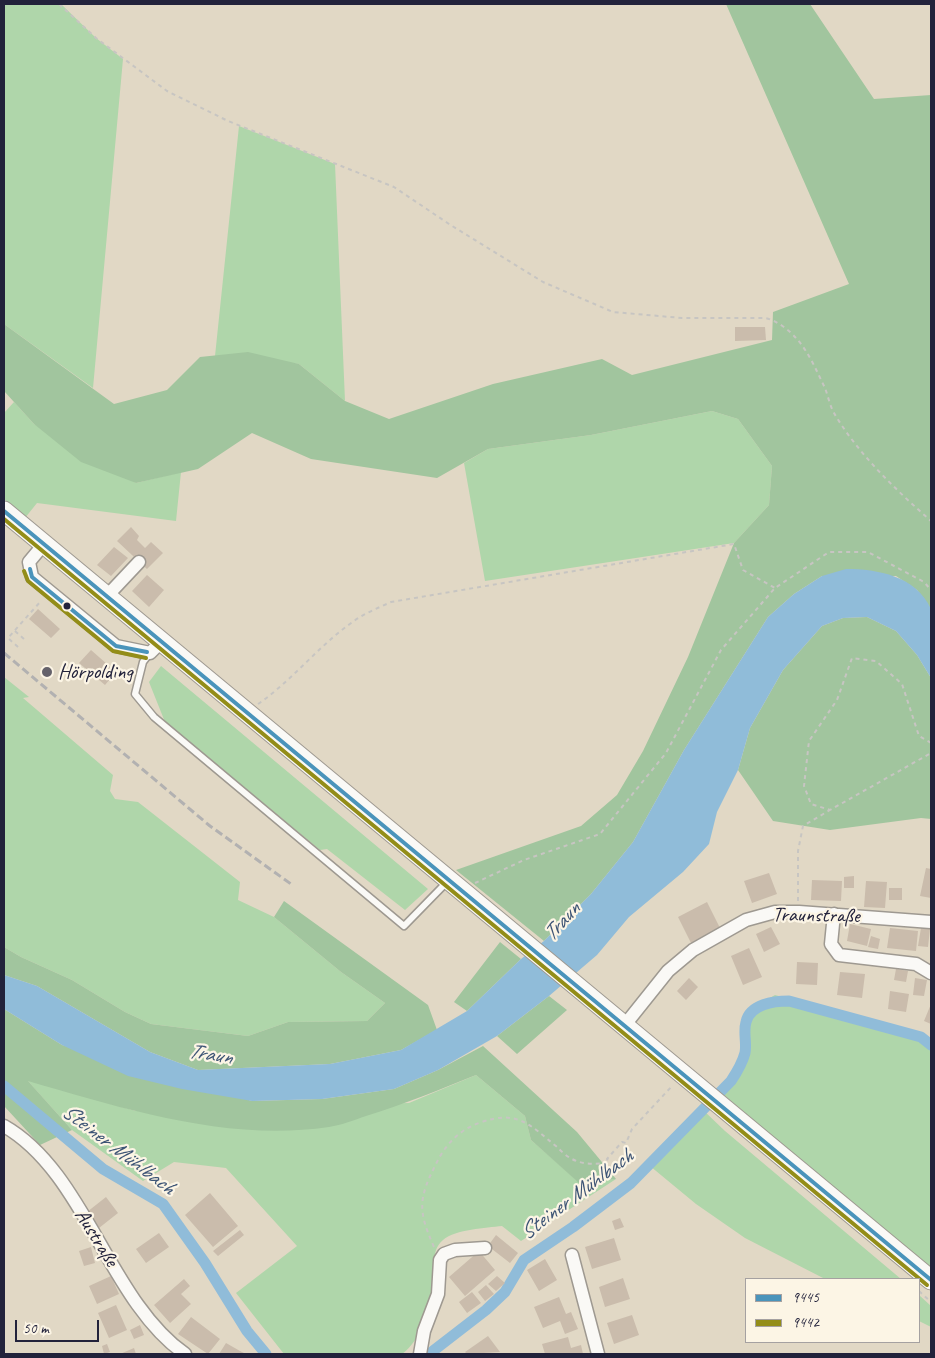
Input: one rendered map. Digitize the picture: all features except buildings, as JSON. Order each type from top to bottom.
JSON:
[{"type":"main road","points":[[4,511],[107,596],[156,648],[247,714],[931,1280]]},
{"type":"street","points":[[44,544],[29,562],[32,577],[116,646],[156,648]]},
{"type":"street","points":[[107,596],[138,562]]},
{"type":"street","name":"Traunstraße","points":[[624,1026],[668,971],[693,950],[718,934],[746,920],[775,912],[798,912],[931,922]]},
{"type":"street","points":[[834,914],[831,944],[839,955],[916,964],[931,973]]},
{"type":"street","name":"Austraße","points":[[4,1126],[21,1136],[56,1175],[136,1301],[179,1353]]},
{"type":"street","points":[[420,1354],[424,1331],[438,1294],[440,1260],[444,1254],[455,1250],[485,1248]]},
{"type":"street","points":[[572,1255],[598,1354]]},
{"type":"lane","points":[[156,648],[142,662],[135,694],[154,717],[404,926],[454,885]]},
{"type":"path","points":[[59,4],[96,38],[167,91],[228,121],[394,187],[449,224],[543,282],[613,312],[682,318],[765,318],[776,322],[796,338],[825,388],[834,413],[870,460],[931,521]]},
{"type":"path","points":[[247,714],[279,690],[340,632],[369,612],[391,602],[734,544],[743,570],[775,588]]},
{"type":"path","points":[[454,885],[600,834],[666,754],[721,650],[775,588],[829,552],[868,552],[924,582],[931,590]]},
{"type":"path","points":[[18,647],[8,638],[48,591]]},
{"type":"path","points":[[15,631],[24,639]]},
{"type":"path","points":[[830,810],[810,804],[804,786],[809,741],[837,700],[852,658],[876,660],[902,684],[919,736],[931,744]]},
{"type":"path","points":[[798,912],[798,851],[803,826],[931,753]]},
{"type":"path","points":[[440,1260],[424,1225],[422,1202],[431,1173],[441,1153],[456,1135],[472,1125],[494,1117],[507,1116],[522,1120],[532,1126],[571,1159],[590,1164],[609,1163],[607,1159],[622,1142],[626,1143],[632,1129],[673,1085]]},
{"type":"path","points":[[920,1292],[931,1302]]},
{"type":"green space","points":[[4,4],[61,4],[96,38],[123,59],[93,388],[4,324]]},
{"type":"green space","points":[[726,4],[810,4],[874,99],[931,95],[931,610],[917,590],[896,576],[822,576],[794,594],[768,617],[684,750],[633,842],[591,894],[544,941],[456,870],[581,826],[617,795],[643,751],[688,657],[734,543],[769,505],[772,466],[738,419],[712,411],[591,435],[488,449],[437,478],[311,459],[252,433],[198,469],[136,483],[81,462],[34,424],[4,391],[4,324],[114,404],[167,390],[200,357],[248,352],[299,364],[345,401],[389,419],[493,384],[602,359],[632,375],[772,340],[773,312],[849,284]]},
{"type":"green space","points":[[239,126],[335,164],[345,401],[299,364],[215,356]]},
{"type":"green space","points":[[14,402],[34,424],[136,483],[181,472],[176,521],[37,503],[25,518],[4,499],[4,413]]},
{"type":"green space","points":[[712,411],[738,419],[772,466],[769,505],[734,543],[485,581],[464,463],[488,449],[591,435]]},
{"type":"green space","points":[[867,617],[896,631],[917,655],[931,678],[931,819],[921,818],[830,830],[773,821],[738,770],[750,728],[783,670],[822,626],[843,618]]},
{"type":"green space","points":[[161,666],[428,889],[405,910],[327,849],[320,850],[165,722],[149,682]]},
{"type":"green space","points":[[4,677],[29,697],[23,698],[113,775],[110,791],[115,799],[138,802],[240,882],[238,900],[274,917],[341,972],[385,1003],[367,1021],[288,1022],[248,1036],[151,1024],[125,1012],[72,980],[21,957],[4,947]]},
{"type":"green space","points":[[284,901],[428,1005],[437,1030],[401,1050],[330,1064],[198,1070],[150,1052],[37,986],[4,975],[4,947],[21,957],[72,980],[125,1012],[151,1024],[248,1036],[288,1022],[367,1021],[385,1003],[341,972],[274,917]]},
{"type":"green space","points":[[500,942],[521,959],[467,1011],[454,1002]]},
{"type":"green space","points":[[775,995],[924,1036],[931,1045],[931,1268],[855,1207],[718,1090],[727,1080],[741,1057],[742,1026],[749,1010]]},
{"type":"green space","points":[[549,996],[567,1010],[517,1054],[497,1036]]},
{"type":"green space","points":[[4,1009],[62,1045],[252,1101],[322,1099],[394,1089],[438,1070],[483,1046],[577,1132],[616,1179],[579,1183],[531,1140],[525,1116],[476,1075],[408,1102],[343,1124],[291,1130],[253,1130],[177,1120],[139,1112],[28,1081],[72,1130],[40,1145],[4,1106]]},
{"type":"green space","points":[[476,1075],[525,1116],[531,1140],[579,1182],[616,1179],[521,1241],[502,1226],[463,1231],[443,1240],[436,1250],[434,1260],[435,1283],[428,1312],[420,1332],[409,1348],[402,1354],[284,1354],[236,1293],[297,1246],[226,1168],[174,1162],[143,1181],[72,1130],[27,1080],[136,1111],[409,1103]]},
{"type":"green space","points":[[702,1109],[725,1131],[900,1278],[823,1278],[745,1238],[696,1204],[650,1166]]},
{"type":"green space","points":[[920,1296],[931,1306],[931,1327],[920,1322]]},
{"type":"water","points":[[846,569],[871,571],[895,577],[916,589],[924,598],[932,614],[931,678],[917,655],[896,631],[867,617],[843,618],[822,626],[783,670],[750,728],[738,770],[717,812],[709,844],[683,872],[629,917],[597,955],[549,996],[497,1036],[438,1070],[394,1089],[322,1099],[252,1101],[182,1089],[128,1076],[62,1045],[4,1009],[4,975],[37,986],[150,1052],[198,1070],[330,1064],[401,1050],[467,1011],[521,959],[544,941],[591,894],[633,842],[684,750],[768,617],[794,594],[822,576]]},
{"type":"waterway","name":"Steiner Mühlbach","points":[[429,1354],[486,1310],[505,1292],[524,1260],[573,1227],[631,1183],[731,1081],[745,1053],[745,1030],[748,1016],[757,1007],[770,1003],[789,1001],[921,1037],[931,1045]]},
{"type":"waterway","name":"Steiner Mühlbach","points":[[4,1086],[103,1169],[163,1204],[205,1263],[247,1331],[266,1354]]},
{"type":"railway","points":[[4,653],[210,826],[291,884]]},
{"type":"transit line","name":"9445","points":[[4,511],[931,1280]]},
{"type":"transit line","name":"9442","points":[[4,519],[919,1278]]},
{"type":"transit line","name":"9445","points":[[30,569],[32,577],[116,646],[147,652]]},
{"type":"transit line","name":"9442","points":[[24,571],[28,581],[113,651],[146,658]]},
{"type":"transit line","name":"9442","points":[[920,1279],[927,1285]]},
{"type":"place","name":"Hörpolding","points":[[47,672]]},
{"type":"water label","name":"Traun","points":[[562,922]]},
{"type":"water label","name":"Traun","points":[[210,1055]]}]
